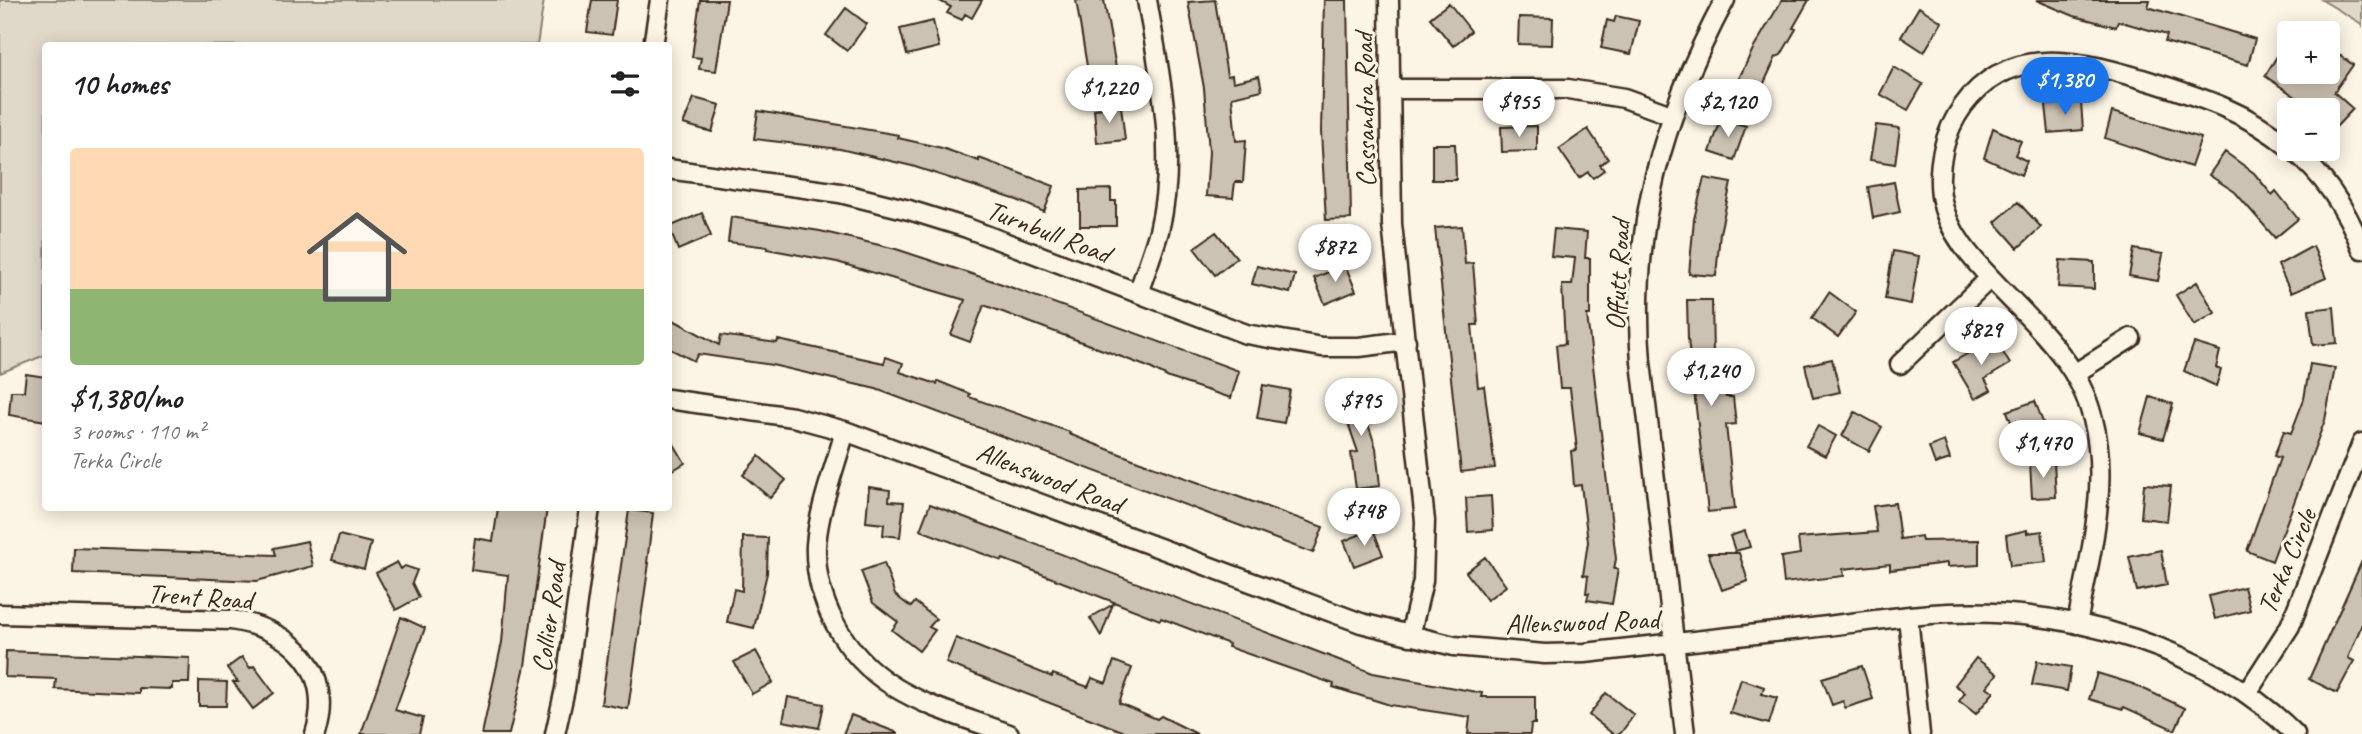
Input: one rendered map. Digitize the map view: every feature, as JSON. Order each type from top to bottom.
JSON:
[{"type":"street","points":[[654,42],[660,0]]},
{"type":"street","points":[[1138,293],[1158,232],[1168,172],[1168,136],[1147,0]]},
{"type":"street","name":"Cassandra Road","points":[[1389,0],[1392,224],[1426,552],[1423,581],[1410,636]]},
{"type":"street","name":"Offutt Road","points":[[1685,734],[1638,313],[1644,223],[1671,115],[1686,76],[1725,0]]},
{"type":"street","points":[[2077,624],[2101,486],[2094,427],[2074,374],[2037,326],[1990,278],[1961,243],[1948,220],[1941,197],[1940,167],[1945,140],[1955,117],[1969,98],[1987,82],[2009,70],[2034,63],[2091,64],[2214,101],[2247,116],[2277,138]]},
{"type":"street","points":[[1391,89],[1568,89],[1612,95],[1671,115]]},
{"type":"street","points":[[2306,161],[2337,198],[2362,249]]},
{"type":"street","name":"Turnbull Road","points":[[672,170],[840,193],[909,210],[967,228],[1246,334],[1290,344],[1359,347],[1406,341]]},
{"type":"street","points":[[1900,364],[1990,278]]},
{"type":"street","points":[[2074,374],[2131,338]]},
{"type":"street","name":"Allenswood Road","points":[[672,400],[793,418],[845,431],[1360,622],[1454,646],[1545,654],[1675,643],[1950,613],[1993,614],[2077,624],[2156,647],[2202,667],[2247,692],[2295,734]]},
{"type":"street","points":[[845,431],[821,516],[816,546],[825,605],[840,634],[859,662],[884,682],[919,700],[1009,734]]},
{"type":"street","name":"Terka Circle","points":[[2247,692],[2290,626],[2362,443]]},
{"type":"street","name":"Collier Road","points":[[555,734],[565,689],[590,511]]},
{"type":"street","name":"Trent Road","points":[[0,614],[231,620],[253,623],[275,632],[307,660],[316,679],[321,703],[315,734]]},
{"type":"street","points":[[1908,617],[1920,734]]},
{"type":"shaded area","points":[[0,0],[544,0],[537,42],[42,42],[42,356],[0,373]]},
{"type":"shaded area","points":[[2322,0],[2362,0],[2362,26],[2360,23]]},
{"type":"building","points":[[592,0],[617,0],[612,35],[587,32]]},
{"type":"building","points":[[700,0],[727,0],[716,71],[699,69],[701,58],[692,57]]},
{"type":"building","points":[[938,0],[982,0],[972,18],[965,14],[962,20],[947,13],[951,7]]},
{"type":"building","points":[[1076,0],[1104,0],[1118,79],[1090,84]]},
{"type":"building","points":[[1215,0],[1227,76],[1232,75],[1233,82],[1259,76],[1262,90],[1232,97],[1236,141],[1246,140],[1243,182],[1235,182],[1233,198],[1206,196],[1209,152],[1204,88],[1188,2]]},
{"type":"building","points":[[1324,0],[1347,0],[1351,219],[1326,220],[1321,132]]},
{"type":"building","points":[[1782,0],[1809,0],[1781,55],[1776,57],[1754,105],[1731,95],[1752,51]]},
{"type":"building","points":[[2036,0],[2150,0],[2148,7],[2255,39],[2248,65],[2165,42],[2167,35],[2118,21],[2116,27],[2074,16]]},
{"type":"building","points":[[1449,3],[1471,31],[1453,46],[1430,18]]},
{"type":"building","points":[[1919,7],[1942,22],[1924,52],[1901,37]]},
{"type":"building","points":[[846,8],[867,24],[847,51],[826,35]]},
{"type":"building","points":[[1616,16],[1639,21],[1631,54],[1601,48],[1607,20],[1614,22]]},
{"type":"building","points":[[1519,17],[1553,18],[1552,45],[1518,44]]},
{"type":"building","points":[[933,21],[939,47],[907,55],[900,29]]},
{"type":"building","points":[[2340,55],[2353,65],[2340,83]]},
{"type":"building","points":[[2277,56],[2277,84],[2340,84],[2334,92],[2353,109],[2340,123],[2340,98],[2297,98],[2265,76]]},
{"type":"building","points":[[1894,67],[1923,84],[1908,110],[1880,94]]},
{"type":"building","points":[[694,98],[720,105],[712,132],[683,124]]},
{"type":"building","points":[[2081,102],[2083,130],[2049,133],[2046,105]]},
{"type":"building","points":[[1121,106],[1125,140],[1097,143],[1094,109]]},
{"type":"building","points":[[758,111],[899,135],[898,138],[942,148],[979,161],[979,158],[1054,186],[1044,212],[1017,200],[912,166],[840,149],[754,139]]},
{"type":"building","points":[[2112,112],[2201,138],[2191,167],[2105,138]]},
{"type":"building","points":[[1721,119],[1746,126],[1734,160],[1710,152]]},
{"type":"building","points":[[1876,125],[1900,128],[1895,164],[1870,160]]},
{"type":"building","points":[[1537,126],[1537,151],[1502,152],[1501,127]]},
{"type":"building","points":[[1993,128],[2021,141],[2015,155],[2027,161],[2021,175],[1984,158]]},
{"type":"building","points":[[1588,129],[1608,159],[1600,165],[1604,170],[1593,178],[1588,172],[1579,178],[1559,149]]},
{"type":"building","points":[[1432,144],[1455,144],[1456,180],[1432,180]]},
{"type":"building","points":[[2225,152],[2254,173],[2272,195],[2276,191],[2298,219],[2275,238],[2235,192],[2209,175]]},
{"type":"building","points":[[1704,178],[1731,183],[1720,233],[1716,276],[1689,274],[1694,219]]},
{"type":"building","points":[[1894,182],[1900,212],[1873,218],[1868,187]]},
{"type":"building","points":[[1111,189],[1111,201],[1116,201],[1116,226],[1080,226],[1080,190]]},
{"type":"building","points":[[2018,202],[2041,227],[2018,248],[1995,222]]},
{"type":"building","points":[[702,213],[711,236],[678,250],[672,235],[672,226]]},
{"type":"building","points":[[731,217],[820,231],[896,249],[1002,284],[1239,371],[1231,398],[1169,378],[1148,367],[984,305],[970,342],[951,335],[965,300],[837,262],[767,249],[768,247],[728,242]]},
{"type":"building","points":[[1462,226],[1465,264],[1473,263],[1478,325],[1472,325],[1478,387],[1484,386],[1495,468],[1461,472],[1435,228]]},
{"type":"building","points":[[1554,229],[1587,232],[1585,258],[1590,258],[1590,315],[1587,315],[1616,559],[1614,569],[1618,569],[1612,604],[1587,600],[1588,576],[1583,575],[1588,542],[1581,485],[1574,486],[1571,451],[1577,450],[1570,388],[1560,388],[1556,345],[1565,344],[1562,285],[1572,285],[1575,258],[1551,256]]},
{"type":"building","points":[[1216,232],[1237,258],[1215,275],[1194,248]]},
{"type":"building","points":[[2313,246],[2326,278],[2291,293],[2278,265]]},
{"type":"building","points":[[2134,249],[2163,254],[2158,281],[2129,276]]},
{"type":"building","points":[[1893,251],[1919,256],[1911,304],[1885,299]]},
{"type":"building","points":[[2060,260],[2094,262],[2094,289],[2058,287]]},
{"type":"building","points":[[1345,265],[1356,291],[1325,304],[1314,278]]},
{"type":"building","points":[[1257,266],[1295,275],[1290,293],[1252,284]]},
{"type":"building","points":[[2197,282],[2215,313],[2194,325],[2176,295]]},
{"type":"building","points":[[1829,292],[1856,312],[1838,337],[1812,318]]},
{"type":"building","points":[[1687,300],[1712,300],[1716,384],[1724,383],[1726,397],[1733,397],[1736,424],[1726,425],[1735,509],[1708,512],[1688,339]]},
{"type":"building","points":[[2334,307],[2337,343],[2313,345],[2309,310]]},
{"type":"building","points":[[672,319],[719,345],[721,335],[777,343],[778,340],[884,363],[886,357],[903,363],[900,372],[937,384],[938,381],[970,394],[969,397],[1323,527],[1313,553],[876,389],[772,365],[698,354],[694,361],[672,350]]},
{"type":"building","points":[[1994,338],[2010,364],[1985,379],[1991,390],[1975,399],[1953,362]]},
{"type":"building","points":[[2194,343],[2220,351],[2216,368],[2221,370],[2216,386],[2184,371]]},
{"type":"building","points":[[1832,359],[1840,392],[1813,398],[1805,365]]},
{"type":"building","points":[[2310,364],[2335,368],[2325,420],[2272,561],[2247,551],[2280,458],[2274,456],[2284,431],[2291,433],[2304,399]]},
{"type":"building","points":[[26,374],[42,376],[42,420],[9,415],[11,391],[24,391]]},
{"type":"building","points":[[1263,385],[1290,390],[1284,423],[1257,418]]},
{"type":"building","points":[[1361,386],[1373,419],[1367,421],[1376,448],[1380,486],[1356,489],[1351,453],[1358,452],[1338,394]]},
{"type":"building","points":[[2150,397],[2173,404],[2163,439],[2140,433]]},
{"type":"building","points":[[2035,401],[2047,433],[2019,444],[2007,411]]},
{"type":"building","points":[[1855,412],[1882,427],[1869,451],[1842,436]]},
{"type":"building","points":[[1818,426],[1836,436],[1825,456],[1806,446]]},
{"type":"building","points":[[672,441],[685,463],[672,471]]},
{"type":"building","points":[[1944,441],[1950,459],[1935,464],[1929,447]]},
{"type":"building","points":[[759,456],[786,480],[770,498],[743,475]]},
{"type":"building","points":[[2054,462],[2056,497],[2032,498],[2030,463]]},
{"type":"building","points":[[2144,484],[2171,486],[2167,521],[2141,518]]},
{"type":"building","points":[[869,487],[890,490],[889,501],[904,502],[900,537],[883,535],[884,524],[866,522]]},
{"type":"building","points":[[1491,496],[1493,530],[1468,532],[1466,498]]},
{"type":"building","points":[[1895,503],[1900,539],[1921,536],[1922,541],[1979,540],[1979,565],[1947,567],[1947,563],[1890,570],[1890,564],[1843,569],[1844,576],[1784,583],[1781,557],[1800,554],[1798,538],[1877,532],[1873,506]]},
{"type":"building","points":[[930,504],[1373,673],[1482,693],[1481,697],[1535,697],[1535,724],[1531,724],[1530,734],[1468,734],[1470,717],[1390,705],[1333,687],[1334,684],[1228,647],[1229,644],[1161,618],[1160,620],[920,530]]},
{"type":"building","points":[[498,511],[547,511],[525,666],[509,734],[482,734],[502,642],[508,575],[471,570],[475,538],[493,541]]},
{"type":"building","points":[[629,511],[653,513],[649,563],[628,709],[601,704]]},
{"type":"building","points":[[1373,529],[1383,555],[1354,566],[1344,541]]},
{"type":"building","points":[[2027,530],[2027,533],[2042,531],[2046,562],[2010,566],[2006,535]]},
{"type":"building","points":[[1745,531],[1750,547],[1735,551],[1730,536]]},
{"type":"building","points":[[339,535],[371,543],[364,569],[332,560]]},
{"type":"building","points":[[743,537],[768,538],[767,573],[754,628],[727,622],[734,589],[742,591]]},
{"type":"building","points":[[307,541],[313,566],[257,581],[73,573],[74,548],[276,555],[274,548]]},
{"type":"building","points":[[2161,550],[2167,585],[2137,591],[2129,557]]},
{"type":"building","points":[[1708,553],[1739,553],[1748,581],[1722,590]]},
{"type":"building","points":[[1485,557],[1506,586],[1487,600],[1466,572]]},
{"type":"building","points":[[2362,561],[2362,624],[2348,658],[2354,661],[2337,693],[2309,679]]},
{"type":"building","points":[[397,562],[401,569],[405,566],[417,570],[412,583],[419,597],[396,610],[376,573]]},
{"type":"building","points":[[884,563],[895,595],[911,607],[915,602],[936,619],[929,627],[935,630],[919,651],[892,630],[898,622],[873,603],[861,571]]},
{"type":"building","points":[[2244,587],[2250,610],[2215,619],[2209,596]]},
{"type":"building","points":[[1113,604],[1101,636],[1090,618]]},
{"type":"building","points":[[401,617],[425,628],[395,710],[423,718],[419,734],[361,734]]},
{"type":"building","points":[[956,638],[1052,677],[1053,674],[1088,687],[1092,678],[1106,683],[1114,661],[1132,668],[1119,703],[1157,719],[1161,716],[1197,734],[1130,734],[946,663]]},
{"type":"building","points":[[6,651],[190,658],[189,683],[172,683],[172,689],[139,688],[139,693],[55,689],[56,679],[5,677]]},
{"type":"building","points":[[756,651],[773,682],[752,694],[734,662]]},
{"type":"building","points":[[242,657],[250,668],[254,666],[274,693],[253,709],[233,682],[238,682],[227,668]]},
{"type":"building","points":[[1976,658],[1997,674],[1987,687],[1994,692],[1976,714],[1959,701],[1965,693],[1955,685]]},
{"type":"building","points":[[2037,661],[2071,667],[2067,691],[2032,685]]},
{"type":"building","points":[[1862,666],[1873,699],[1845,708],[1843,701],[1832,705],[1822,678]]},
{"type":"building","points":[[2097,673],[2133,684],[2185,708],[2175,730],[2124,707],[2123,709],[2089,699]]},
{"type":"building","points":[[1741,679],[1764,687],[1762,694],[1777,698],[1769,724],[1730,713]]},
{"type":"building","points":[[199,681],[227,682],[226,706],[199,706]]},
{"type":"building","points":[[1606,693],[1634,715],[1620,734],[1613,734],[1589,715]]},
{"type":"building","points":[[788,697],[824,704],[819,728],[783,721]]},
{"type":"building","points":[[851,715],[898,733],[898,734],[843,734]]}]
